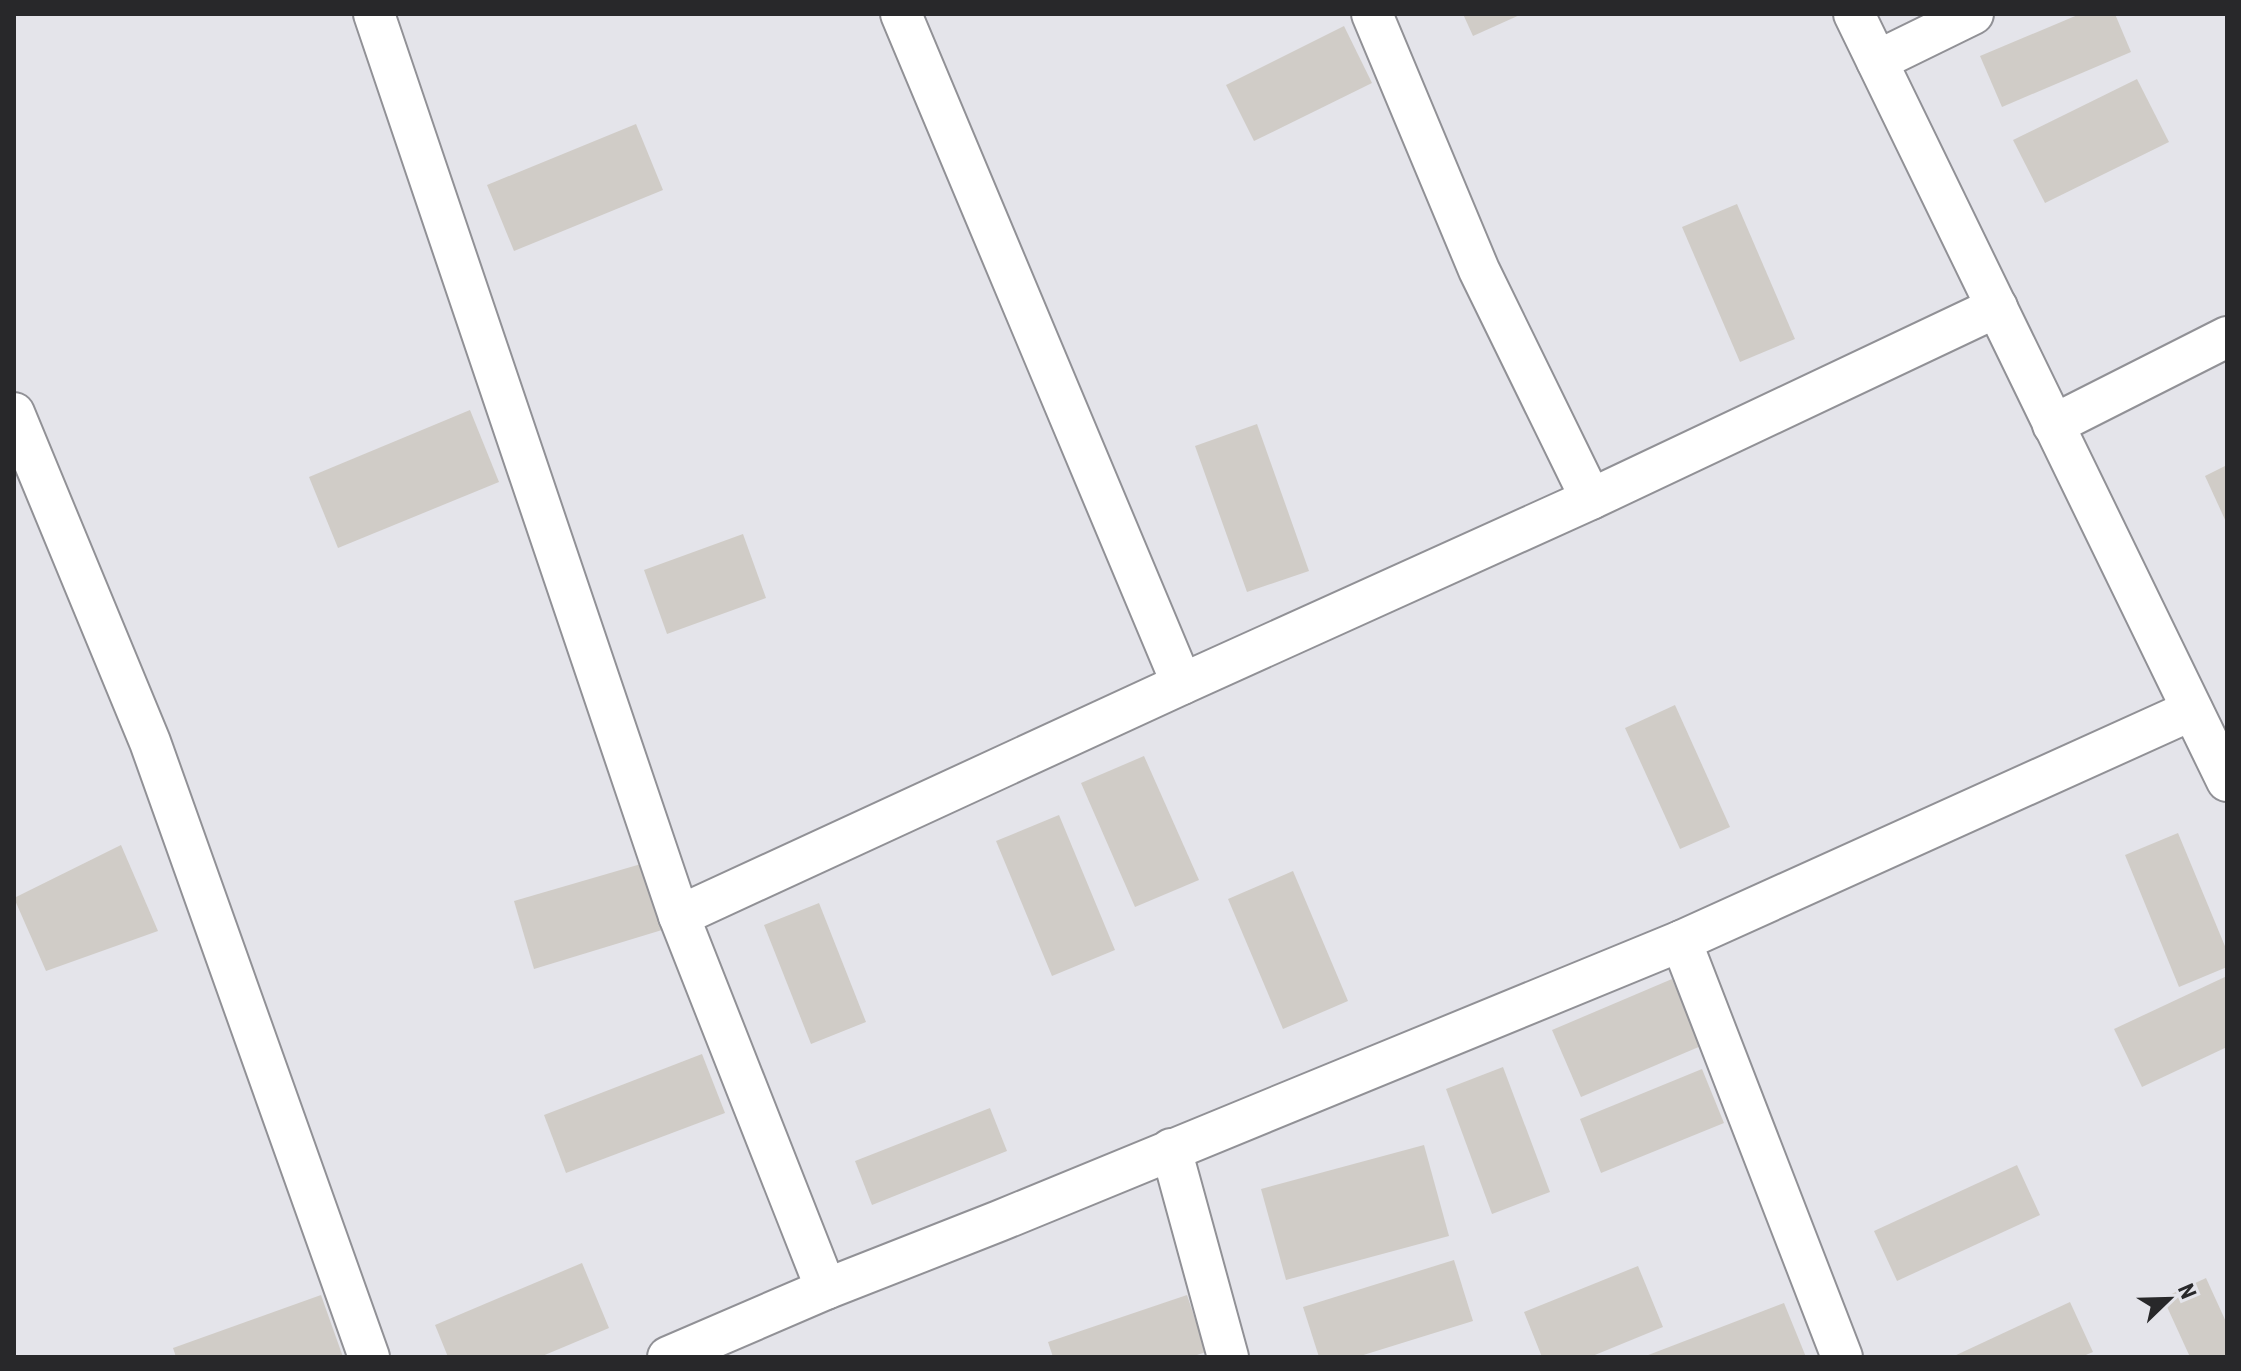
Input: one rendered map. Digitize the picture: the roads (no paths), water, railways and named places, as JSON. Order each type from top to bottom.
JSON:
[{"type":"street","points":[[374,14],[679,916],[826,1289]]},
{"type":"street","points":[[901,14],[1182,684]]},
{"type":"street","points":[[1372,14],[1479,270],[1591,499]]},
{"type":"street","points":[[1854,14],[2227,781]]},
{"type":"street","points":[[1877,61],[1973,14]]},
{"type":"street","points":[[679,916],[1591,499],[1997,307]]},
{"type":"street","points":[[2053,425],[2227,337]]},
{"type":"street","points":[[14,413],[150,742],[369,1357]]},
{"type":"street","points":[[668,1357],[826,1289],[1681,941],[2192,710]]},
{"type":"street","points":[[1681,941],[1842,1357]]},
{"type":"street","points":[[1171,1149],[1228,1357]]}]
